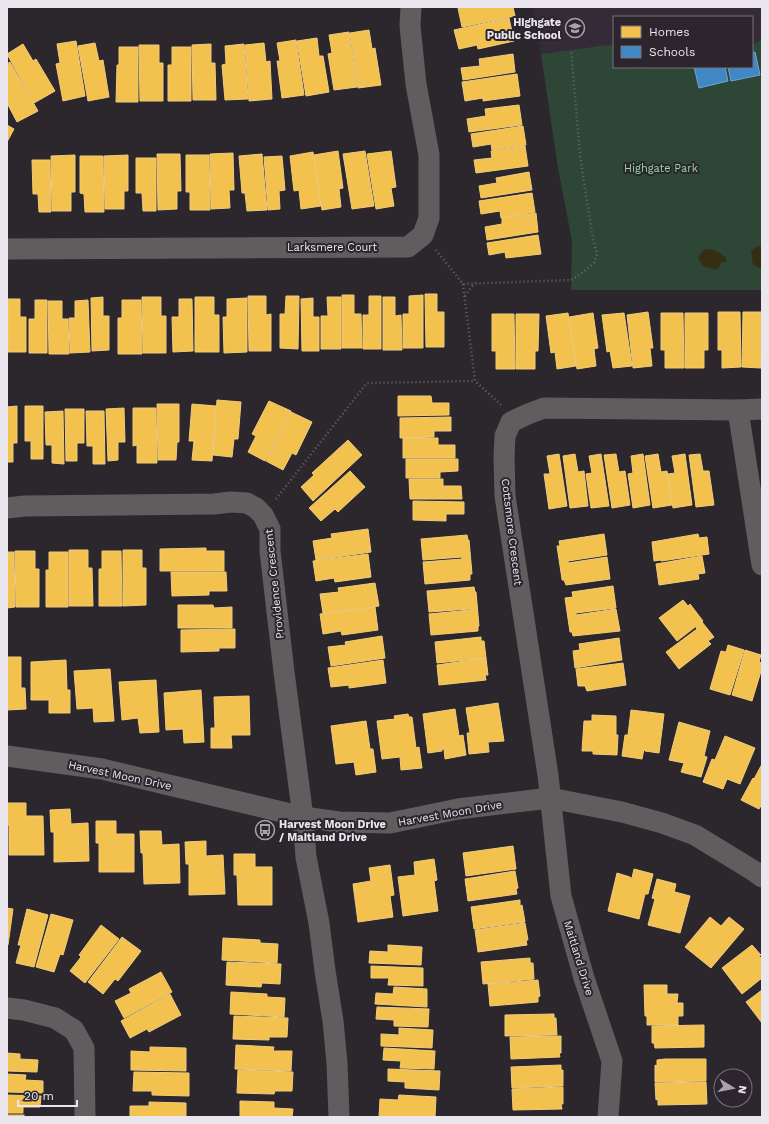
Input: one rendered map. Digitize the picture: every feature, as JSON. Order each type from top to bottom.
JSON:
[{"type":"street","points":[[411,7],[410,26],[416,77],[429,155],[429,218],[422,235]]},
{"type":"street","name":"Larksmere Court","points":[[7,249],[408,247],[422,235]]},
{"type":"street","points":[[511,422],[544,408],[762,409]]},
{"type":"street","points":[[738,410],[762,565]]},
{"type":"street","name":"Cottsmore Crescent","points":[[511,422],[505,436],[505,496],[550,798]]},
{"type":"street","name":"Providence Crescent","points":[[7,508],[25,506],[214,504],[231,502],[247,503],[256,508],[263,516],[270,529],[270,551],[303,817]]},
{"type":"street","name":"Harvest Moon Drive","points":[[7,756],[102,769],[303,817],[340,822],[390,823],[458,810],[550,798],[622,812],[662,823],[695,835],[762,877]]},
{"type":"street","name":"Maitland Drive","points":[[550,798],[561,896],[584,978],[612,1061],[608,1117]]},
{"type":"street","points":[[303,817],[306,857],[319,923],[333,1021],[337,1063],[339,1117]]},
{"type":"street","points":[[7,1008],[24,1010],[55,1018],[74,1030],[84,1048],[85,1117]]},
{"type":"path","points":[[462,284],[571,280],[594,263],[597,254],[592,234],[580,155],[572,50]]},
{"type":"path","points":[[422,235],[462,284],[475,381],[507,411],[511,422]]},
{"type":"path","points":[[464,297],[476,283]]},
{"type":"path","points":[[263,516],[367,383],[475,381]]},
{"type":"shaded area","name":"Highgate Public School","points":[[533,7],[762,7],[762,39],[753,44],[753,16],[613,16],[613,44],[541,54]]},
{"type":"green space","name":"Highgate Park","points":[[762,39],[762,290],[571,290],[572,241],[558,168],[541,54],[613,44],[613,68],[753,68],[753,44]]},
{"type":"sand","points":[[758,246],[762,247],[762,269],[753,265],[751,251]]},
{"type":"sand","points":[[705,249],[714,250],[719,253],[726,258],[726,262],[721,262],[720,266],[716,270],[703,266],[698,258]]},
{"type":"building: Homes","points":[[513,7],[515,16],[462,27],[458,8]]},
{"type":"building: Homes","points":[[509,18],[514,41],[478,49],[477,45],[459,49],[454,30]]},
{"type":"building: Homes","points":[[369,30],[372,49],[375,48],[381,85],[358,88],[350,33]]},
{"type":"building: Homes","points":[[349,32],[357,87],[334,90],[328,54],[332,53],[329,35]]},
{"type":"building: Homes","points":[[317,38],[319,56],[323,56],[329,92],[306,96],[297,41]]},
{"type":"building: Homes","points":[[296,40],[304,95],[282,98],[277,61],[280,61],[277,43]]},
{"type":"building: Homes","points":[[76,41],[85,96],[63,101],[56,64],[60,63],[57,44]]},
{"type":"building: Homes","points":[[95,43],[99,61],[103,60],[109,97],[88,101],[78,46]]},
{"type":"building: Homes","points":[[264,43],[266,62],[270,61],[272,99],[249,101],[245,45]]},
{"type":"building: Homes","points":[[23,44],[33,61],[36,59],[55,91],[34,103],[7,54]]},
{"type":"building: Homes","points":[[211,44],[211,63],[215,63],[216,100],[193,100],[192,45]]},
{"type":"building: Homes","points":[[244,44],[248,99],[225,100],[222,65],[226,64],[225,46]]},
{"type":"building: Homes","points":[[139,45],[159,45],[159,63],[163,63],[163,101],[140,101]]},
{"type":"building: Homes","points":[[119,47],[138,47],[138,102],[116,102]]},
{"type":"building: Homes","points":[[172,47],[191,47],[191,101],[168,101],[168,65],[172,65]]},
{"type":"building: Homes","points":[[513,54],[515,72],[463,80],[461,68],[480,66],[479,59]]},
{"type":"building: Homes","points":[[10,62],[38,111],[17,122],[7,103],[7,64]]},
{"type":"building: Homes","points":[[517,74],[520,96],[483,101],[483,98],[465,101],[462,82]]},
{"type":"building: Homes","points":[[519,105],[522,125],[469,132],[467,119],[486,116],[485,109]]},
{"type":"building: Homes","points":[[7,125],[14,129],[7,142]]},
{"type":"building: Homes","points":[[523,126],[526,145],[492,150],[491,144],[473,147],[471,134]]},
{"type":"building: Homes","points":[[525,146],[528,166],[476,173],[474,160],[492,158],[491,151]]},
{"type":"building: Homes","points":[[338,151],[343,188],[339,189],[341,207],[322,210],[314,155]]},
{"type":"building: Homes","points":[[365,151],[374,206],[352,209],[343,154]]},
{"type":"building: Homes","points":[[391,151],[396,187],[391,188],[394,206],[376,209],[367,154]]},
{"type":"building: Homes","points":[[313,152],[321,206],[301,209],[299,190],[294,191],[290,156]]},
{"type":"building: Homes","points":[[233,153],[234,190],[229,190],[230,208],[211,209],[210,154]]},
{"type":"building: Homes","points":[[157,154],[180,154],[181,191],[177,191],[177,209],[158,210]]},
{"type":"building: Homes","points":[[262,154],[267,210],[247,211],[245,193],[242,193],[239,156]]},
{"type":"building: Homes","points":[[75,155],[75,192],[71,192],[71,211],[52,211],[51,156]]},
{"type":"building: Homes","points":[[128,155],[128,191],[124,191],[124,209],[105,209],[104,156]]},
{"type":"building: Homes","points":[[186,155],[209,155],[210,210],[190,210],[190,192],[186,192]]},
{"type":"building: Homes","points":[[80,156],[103,156],[104,212],[85,212],[84,194],[80,193]]},
{"type":"building: Homes","points":[[282,156],[285,190],[279,191],[280,209],[268,210],[264,157]]},
{"type":"building: Homes","points":[[136,158],[156,158],[156,211],[143,211],[142,193],[136,193]]},
{"type":"building: Homes","points":[[32,160],[50,160],[51,212],[39,212],[38,194],[33,194]]},
{"type":"building: Homes","points":[[529,172],[532,190],[481,198],[479,186],[497,183],[496,178]]},
{"type":"building: Homes","points":[[532,193],[535,212],[501,218],[500,211],[481,214],[479,201]]},
{"type":"building: Homes","points":[[536,213],[538,232],[487,240],[485,227],[502,224],[502,218]]},
{"type":"building: Homes","points":[[538,235],[541,254],[506,258],[505,252],[489,255],[487,243]]},
{"type":"building: Homes","points":[[425,294],[437,294],[437,312],[444,312],[444,347],[426,347]]},
{"type":"building: Homes","points":[[342,295],[354,295],[354,314],[361,314],[362,348],[342,348]]},
{"type":"building: Homes","points":[[423,295],[423,348],[403,348],[403,314],[409,314],[409,296]]},
{"type":"building: Homes","points":[[248,296],[266,296],[266,315],[271,314],[271,351],[249,351]]},
{"type":"building: Homes","points":[[286,296],[299,296],[298,349],[280,348],[280,314],[285,314]]},
{"type":"building: Homes","points":[[369,296],[381,296],[381,349],[363,349],[363,315],[369,315]]},
{"type":"building: Homes","points":[[103,297],[103,316],[109,316],[109,350],[92,351],[91,298]]},
{"type":"building: Homes","points":[[142,297],[161,297],[161,316],[166,316],[166,353],[143,353]]},
{"type":"building: Homes","points":[[195,297],[214,297],[214,315],[219,315],[219,352],[195,352]]},
{"type":"building: Homes","points":[[327,297],[341,297],[341,349],[321,349],[321,316],[328,316]]},
{"type":"building: Homes","points":[[383,297],[395,297],[395,316],[401,315],[402,350],[383,350]]},
{"type":"building: Homes","points":[[247,298],[247,352],[224,353],[223,317],[227,317],[227,299]]},
{"type":"building: Homes","points":[[313,298],[313,317],[319,317],[319,351],[302,351],[301,299]]},
{"type":"building: Homes","points":[[8,299],[20,299],[20,317],[26,317],[26,352],[8,352]]},
{"type":"building: Homes","points":[[179,299],[192,299],[193,351],[173,352],[172,317],[179,317]]},
{"type":"building: Homes","points":[[35,300],[47,300],[47,353],[29,353],[29,319],[35,319]]},
{"type":"building: Homes","points":[[88,300],[90,352],[70,353],[69,318],[75,318],[75,301]]},
{"type":"building: Homes","points":[[122,300],[141,300],[142,354],[118,354],[118,318],[122,318]]},
{"type":"building: Homes","points":[[48,301],[62,301],[62,319],[68,319],[69,354],[49,354]]},
{"type":"building: Homes","points":[[648,312],[653,348],[650,348],[652,366],[633,368],[627,315]]},
{"type":"building: Homes","points":[[718,312],[740,312],[741,367],[722,368],[722,350],[718,350]]},
{"type":"building: Homes","points":[[743,312],[762,312],[761,368],[742,367]]},
{"type":"building: Homes","points":[[568,313],[576,366],[557,369],[555,352],[551,353],[546,316]]},
{"type":"building: Homes","points":[[593,313],[598,348],[594,349],[596,366],[577,369],[569,317]]},
{"type":"building: Homes","points":[[624,313],[632,366],[613,368],[610,351],[607,352],[602,315]]},
{"type":"building: Homes","points":[[661,313],[683,313],[684,368],[665,368],[665,350],[661,350]]},
{"type":"building: Homes","points":[[685,313],[708,313],[708,350],[704,350],[704,368],[685,368]]},
{"type":"building: Homes","points":[[492,314],[514,314],[515,369],[496,369],[496,351],[492,351]]},
{"type":"building: Homes","points":[[516,314],[539,314],[538,351],[535,351],[535,369],[516,369]]},
{"type":"building: Homes","points":[[398,396],[431,396],[432,403],[449,403],[449,415],[398,416]]},
{"type":"building: Homes","points":[[217,400],[241,402],[238,439],[234,439],[232,457],[213,455]]},
{"type":"building: Homes","points":[[269,401],[291,411],[265,461],[248,452],[256,436],[252,434]]},
{"type":"building: Homes","points":[[157,404],[179,404],[179,442],[177,442],[176,460],[158,460]]},
{"type":"building: Homes","points":[[192,404],[216,406],[212,461],[192,460],[194,441],[189,441]]},
{"type":"building: Homes","points":[[17,406],[17,443],[13,443],[13,462],[7,462],[7,407]]},
{"type":"building: Homes","points":[[25,406],[43,406],[43,459],[31,459],[31,441],[25,441]]},
{"type":"building: Homes","points":[[124,408],[125,442],[118,442],[118,460],[108,461],[106,409]]},
{"type":"building: Homes","points":[[133,408],[156,408],[157,463],[137,463],[137,445],[133,446]]},
{"type":"building: Homes","points":[[65,409],[84,409],[84,443],[77,443],[77,461],[66,461]]},
{"type":"building: Homes","points":[[63,411],[64,464],[52,463],[52,445],[46,445],[45,412]]},
{"type":"building: Homes","points":[[86,411],[104,411],[105,464],[93,464],[93,446],[87,446]]},
{"type":"building: Homes","points":[[291,412],[312,422],[296,455],[292,453],[283,470],[266,461]]},
{"type":"building: Homes","points":[[451,417],[451,431],[434,431],[434,437],[400,438],[400,418]]},
{"type":"building: Homes","points":[[403,438],[438,438],[438,445],[455,445],[455,458],[403,458]]},
{"type":"building: Homes","points":[[348,440],[362,455],[313,501],[301,487],[314,475],[312,473]]},
{"type":"building: Homes","points":[[559,454],[567,506],[549,509],[544,474],[550,474],[547,456]]},
{"type":"building: Homes","points":[[575,454],[578,472],[584,471],[588,506],[570,508],[563,456]]},
{"type":"building: Homes","points":[[601,454],[609,506],[591,508],[586,474],[592,473],[589,456]]},
{"type":"building: Homes","points":[[616,454],[619,472],[625,471],[630,505],[612,508],[604,455]]},
{"type":"building: Homes","points":[[643,454],[650,505],[633,508],[628,474],[633,473],[631,456]]},
{"type":"building: Homes","points":[[658,454],[661,472],[667,471],[672,505],[653,508],[645,456]]},
{"type":"building: Homes","points":[[685,454],[692,505],[673,508],[668,474],[675,473],[672,456]]},
{"type":"building: Homes","points":[[700,454],[703,471],[709,471],[714,505],[696,507],[689,455]]},
{"type":"building: Homes","points":[[406,459],[458,459],[458,471],[440,472],[440,478],[406,478]]},
{"type":"building: Homes","points":[[350,471],[365,487],[338,512],[335,509],[321,521],[309,508]]},
{"type":"building: Homes","points":[[409,479],[443,479],[443,486],[461,486],[462,499],[410,499]]},
{"type":"building: Homes","points":[[413,501],[464,502],[464,514],[446,514],[446,521],[413,520]]},
{"type":"building: Homes","points":[[368,529],[371,552],[316,560],[313,541],[332,538],[331,534]]},
{"type":"building: Homes","points":[[604,534],[607,555],[568,561],[568,563],[607,557],[610,579],[566,585],[564,580],[562,580],[557,546],[560,546],[559,541]]},
{"type":"building: Homes","points":[[698,534],[699,538],[707,537],[709,554],[654,561],[652,542]]},
{"type":"building: Homes","points":[[467,535],[469,540],[472,574],[470,574],[470,580],[425,584],[423,562],[462,559],[462,557],[423,560],[421,539]]},
{"type":"building: Homes","points":[[206,548],[206,551],[224,551],[224,571],[160,571],[160,549]]},
{"type":"building: Homes","points":[[69,550],[88,550],[88,568],[92,568],[93,606],[69,606]]},
{"type":"building: Homes","points":[[123,550],[142,550],[142,568],[146,568],[146,605],[123,606]]},
{"type":"building: Homes","points":[[15,551],[35,551],[35,569],[39,569],[39,607],[16,607]]},
{"type":"building: Homes","points":[[102,551],[121,551],[122,606],[99,606],[99,569],[102,569]]},
{"type":"building: Homes","points":[[7,552],[14,552],[15,607],[7,608]]},
{"type":"building: Homes","points":[[49,552],[68,552],[68,607],[46,607],[46,570],[49,570]]},
{"type":"building: Homes","points":[[368,554],[371,577],[335,582],[334,578],[316,581],[313,561]]},
{"type":"building: Homes","points":[[702,556],[705,573],[698,574],[699,579],[659,585],[656,564]]},
{"type":"building: Homes","points":[[171,572],[226,572],[227,591],[209,591],[209,595],[172,596]]},
{"type":"building: Homes","points":[[375,583],[379,606],[323,613],[320,594],[339,592],[338,588]]},
{"type":"building: Homes","points":[[613,586],[616,608],[576,613],[576,615],[616,609],[620,631],[573,636],[572,632],[570,632],[565,598],[573,597],[572,592]]},
{"type":"building: Homes","points":[[474,587],[476,592],[479,626],[478,631],[431,635],[429,614],[470,609],[429,612],[427,591]]},
{"type":"building: Homes","points":[[683,600],[688,606],[690,604],[703,621],[677,641],[659,618]]},
{"type":"building: Homes","points":[[178,605],[213,605],[214,608],[232,607],[232,628],[178,628]]},
{"type":"building: Homes","points":[[375,607],[378,630],[342,635],[341,631],[323,634],[320,614]]},
{"type":"building: Homes","points":[[702,622],[714,637],[708,641],[711,644],[679,669],[666,652],[697,629],[696,627]]},
{"type":"building: Homes","points":[[235,629],[235,648],[219,648],[219,651],[181,652],[181,630]]},
{"type":"building: Homes","points":[[382,636],[385,658],[331,666],[328,647],[346,645],[345,642]]},
{"type":"building: Homes","points":[[481,637],[481,641],[484,641],[486,658],[437,663],[435,642]]},
{"type":"building: Homes","points":[[619,638],[622,660],[575,668],[573,651],[580,650],[579,644]]},
{"type":"building: Homes","points":[[728,645],[744,650],[730,695],[710,689],[721,651],[726,652]]},
{"type":"building: Homes","points":[[745,650],[761,655],[759,662],[762,663],[762,668],[752,701],[732,695]]},
{"type":"building: Homes","points":[[7,657],[21,657],[21,688],[25,688],[26,709],[7,710]]},
{"type":"building: Homes","points":[[486,658],[488,675],[485,675],[486,680],[439,685],[437,665]]},
{"type":"building: Homes","points":[[66,660],[67,690],[70,690],[70,713],[49,713],[49,700],[31,700],[31,662]]},
{"type":"building: Homes","points":[[383,660],[386,683],[349,688],[349,685],[331,687],[328,668]]},
{"type":"building: Homes","points":[[623,663],[626,685],[587,691],[585,686],[578,686],[576,669]]},
{"type":"building: Homes","points":[[110,669],[114,721],[94,722],[93,708],[77,709],[74,671]]},
{"type":"building: Homes","points":[[156,680],[159,732],[140,733],[138,718],[122,720],[119,682]]},
{"type":"building: Homes","points":[[201,690],[204,742],[184,743],[183,729],[166,730],[164,693]]},
{"type":"building: Homes","points":[[249,696],[250,735],[231,735],[232,748],[211,748],[211,728],[215,728],[214,697]]},
{"type":"building: Homes","points":[[498,703],[504,741],[488,742],[489,752],[469,754],[467,733],[470,733],[466,708]]},
{"type":"building: Homes","points":[[455,709],[459,736],[463,735],[466,755],[445,759],[444,749],[442,749],[442,751],[428,753],[423,714]]},
{"type":"building: Homes","points":[[631,710],[664,714],[659,753],[645,751],[644,749],[642,759],[622,756],[625,735],[628,735]]},
{"type":"building: Homes","points":[[408,714],[409,717],[412,717],[416,748],[419,747],[422,768],[401,770],[400,757],[382,759],[377,721],[395,719],[394,716]]},
{"type":"building: Homes","points":[[592,715],[616,716],[616,735],[618,735],[617,755],[593,754],[593,751],[582,751],[584,721],[592,721]]},
{"type":"building: Homes","points":[[366,721],[370,749],[373,749],[376,772],[356,775],[354,762],[336,764],[331,726]]},
{"type":"building: Homes","points":[[679,722],[710,731],[704,756],[707,757],[701,777],[681,772],[684,763],[669,760]]},
{"type":"building: Homes","points":[[725,736],[755,748],[740,784],[727,779],[723,789],[703,782],[712,759],[715,760]]},
{"type":"building: Homes","points":[[762,764],[762,804],[759,809],[741,800]]},
{"type":"building: Homes","points":[[7,803],[26,803],[26,816],[43,816],[44,855],[9,855]]},
{"type":"building: Homes","points":[[70,809],[71,824],[88,823],[89,861],[54,862],[54,832],[51,832],[50,810]]},
{"type":"building: Homes","points":[[96,821],[116,821],[116,834],[134,834],[134,872],[99,872],[99,843],[96,843]]},
{"type":"building: Homes","points":[[140,831],[161,831],[162,845],[179,844],[180,883],[144,884],[143,853],[141,853]]},
{"type":"building: Homes","points":[[206,841],[206,856],[223,855],[225,894],[189,895],[189,864],[186,864],[185,842]]},
{"type":"building: Homes","points":[[513,846],[516,869],[466,876],[463,853]]},
{"type":"building: Homes","points":[[234,854],[255,854],[255,867],[272,867],[272,905],[238,905],[237,875],[234,875]]},
{"type":"building: Homes","points":[[434,859],[437,880],[434,881],[438,911],[403,916],[398,877],[415,875],[414,862]]},
{"type":"building: Homes","points":[[390,865],[394,895],[390,896],[393,917],[358,922],[353,884],[371,881],[369,868]]},
{"type":"building: Homes","points":[[634,869],[653,874],[648,894],[645,894],[639,919],[608,911],[617,873],[632,878]]},
{"type":"building: Homes","points":[[515,871],[518,888],[516,889],[517,894],[468,901],[465,879]]},
{"type":"building: Homes","points":[[657,879],[676,884],[674,893],[690,896],[680,933],[648,925],[655,899],[652,898]]},
{"type":"building: Homes","points":[[520,900],[520,906],[522,905],[525,922],[474,929],[471,907]]},
{"type":"building: Homes","points":[[7,908],[13,909],[8,945],[7,945]]},
{"type":"building: Homes","points":[[27,909],[48,915],[34,967],[16,963],[21,945],[18,945]]},
{"type":"building: Homes","points":[[51,914],[73,920],[63,955],[60,954],[54,972],[36,967]]},
{"type":"building: Homes","points":[[710,917],[721,926],[729,917],[744,929],[711,968],[685,947]]},
{"type":"building: Homes","points":[[525,923],[528,940],[526,940],[527,945],[478,952],[475,930]]},
{"type":"building: Homes","points":[[101,925],[119,939],[85,983],[70,971],[81,957],[79,955]]},
{"type":"building: Homes","points":[[122,937],[141,951],[118,981],[115,979],[103,994],[88,982]]},
{"type":"building: Homes","points":[[223,938],[260,940],[260,943],[278,944],[277,963],[222,960]]},
{"type":"building: Homes","points":[[388,945],[422,947],[421,965],[369,963],[370,951],[388,952]]},
{"type":"building: Homes","points":[[752,945],[761,955],[759,956],[760,958],[762,956],[762,978],[742,994],[722,968]]},
{"type":"building: Homes","points":[[530,958],[530,963],[533,963],[534,979],[483,984],[481,962]]},
{"type":"building: Homes","points":[[227,962],[281,964],[280,984],[262,983],[261,987],[226,985]]},
{"type":"building: Homes","points":[[371,966],[423,968],[423,986],[388,985],[389,978],[371,978]]},
{"type":"building: Homes","points":[[161,972],[172,992],[124,1018],[115,1001],[131,993],[129,989]]},
{"type":"building: Homes","points":[[538,980],[540,996],[538,997],[538,1002],[490,1006],[488,984]]},
{"type":"building: Homes","points":[[644,985],[667,985],[667,994],[678,994],[677,1003],[683,1003],[683,1016],[678,1016],[678,1025],[647,1025],[647,1016],[645,1016]]},
{"type":"building: Homes","points":[[394,987],[427,989],[427,1007],[375,1004],[376,993],[393,994]]},
{"type":"building: Homes","points":[[762,990],[762,1023],[746,1002]]},
{"type":"building: Homes","points":[[231,992],[267,994],[267,997],[285,998],[284,1017],[230,1014]]},
{"type":"building: Homes","points":[[170,994],[181,1015],[149,1032],[147,1029],[130,1038],[121,1021]]},
{"type":"building: Homes","points":[[377,1007],[429,1009],[428,1027],[394,1026],[394,1020],[376,1019]]},
{"type":"building: Homes","points":[[554,1014],[554,1018],[556,1018],[557,1035],[505,1036],[505,1015]]},
{"type":"building: Homes","points":[[234,1016],[288,1018],[287,1037],[269,1037],[269,1040],[233,1039]]},
{"type":"building: Homes","points":[[704,1025],[704,1047],[655,1048],[654,1043],[652,1043],[652,1026]]},
{"type":"building: Homes","points":[[399,1028],[433,1030],[432,1048],[381,1046],[381,1034],[399,1035]]},
{"type":"building: Homes","points":[[561,1036],[560,1057],[511,1059],[510,1037]]},
{"type":"building: Homes","points":[[236,1045],[274,1047],[273,1051],[292,1051],[291,1071],[235,1069]]},
{"type":"building: Homes","points":[[150,1047],[186,1048],[186,1071],[131,1070],[131,1051],[150,1052]]},
{"type":"building: Homes","points":[[384,1048],[435,1051],[434,1069],[400,1068],[401,1061],[383,1060]]},
{"type":"building: Homes","points":[[7,1053],[20,1054],[20,1059],[38,1060],[37,1072],[7,1071]]},
{"type":"building: Homes","points":[[706,1059],[706,1081],[655,1082],[655,1065],[657,1066],[657,1060]]},
{"type":"building: Homes","points":[[561,1065],[561,1070],[563,1070],[563,1086],[512,1088],[511,1067]]},
{"type":"building: Homes","points":[[388,1069],[440,1071],[439,1090],[405,1088],[405,1082],[388,1081]]},
{"type":"building: Homes","points":[[238,1070],[293,1072],[292,1091],[275,1091],[274,1094],[237,1093]]},
{"type":"building: Homes","points":[[134,1072],[189,1073],[189,1096],[152,1095],[152,1091],[133,1091]]},
{"type":"building: Homes","points":[[7,1074],[26,1075],[25,1080],[43,1081],[43,1093],[7,1092]]},
{"type":"building: Homes","points":[[706,1082],[707,1104],[658,1105],[658,1099],[656,1100],[655,1083]]},
{"type":"building: Homes","points":[[563,1087],[563,1104],[561,1104],[562,1109],[513,1110],[512,1089]]},
{"type":"building: Homes","points":[[7,1095],[41,1096],[40,1107],[23,1107],[23,1113],[7,1113]]},
{"type":"building: Homes","points":[[399,1095],[436,1097],[435,1117],[379,1117],[380,1099],[398,1100]]},
{"type":"building: Homes","points":[[240,1101],[274,1102],[274,1108],[293,1109],[292,1117],[240,1117]]},
{"type":"building: Homes","points":[[149,1102],[186,1103],[186,1117],[130,1117],[130,1106],[149,1106]]},
{"type":"building: Homes","points":[[7,1115],[24,1115],[24,1117],[7,1117]]},
{"type":"building: Schools","points":[[755,52],[760,75],[731,81],[728,68],[753,68],[753,53]]},
{"type":"building: Schools","points":[[694,68],[725,68],[728,81],[699,88]]},
{"type":"place","name":"Highgate Public School","points":[[575,28]]},
{"type":"place","name":"Harvest Moon Drive / Maitland Drive","points":[[265,830]]}]
